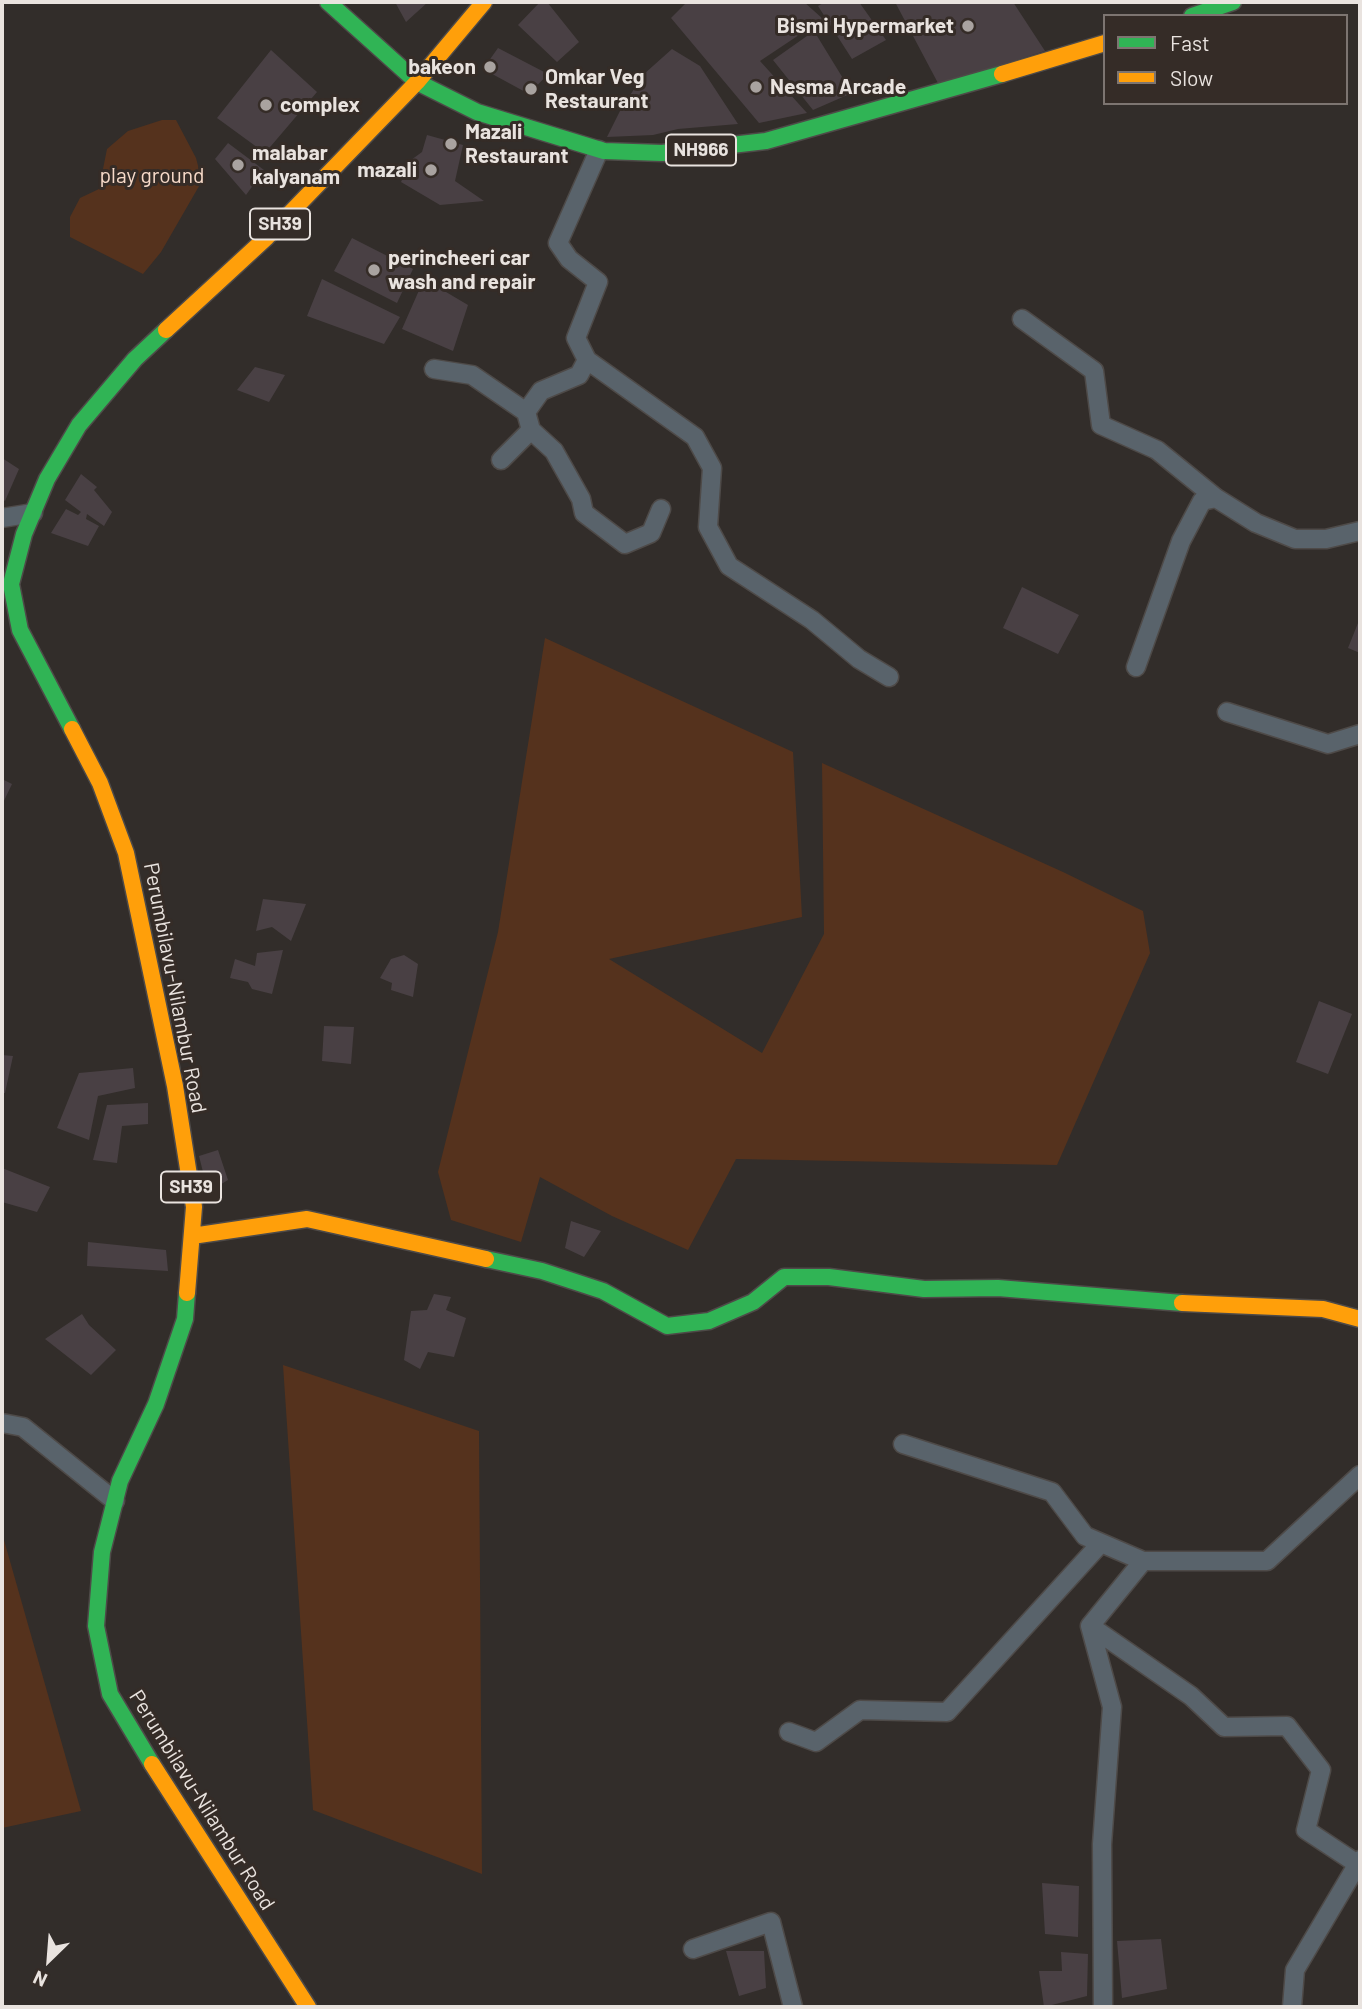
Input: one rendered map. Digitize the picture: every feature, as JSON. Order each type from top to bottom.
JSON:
[{"type":"main road","name":"NH966","points":[[328,2],[417,82],[477,113],[600,150],[662,153],[766,141],[892,108],[1103,44]]},
{"type":"main road","name":"Perumbilavu-Nilambur Road","points":[[308,2007],[165,1785],[110,1693],[96,1626],[102,1552],[120,1480],[156,1404],[185,1319],[194,1207],[175,1086],[126,853],[100,783],[20,631],[11,584],[33,513],[47,479],[79,425],[135,359],[267,237],[417,82],[484,2]]},
{"type":"main road","points":[[1198,14],[1233,2]]},
{"type":"main road","points":[[192,1236],[307,1219],[542,1271],[603,1291],[667,1326],[709,1321],[753,1302],[784,1278],[818,1277],[924,1289],[998,1288],[1128,1301],[1323,1309],[1360,1319]]},
{"type":"street","points":[[600,150],[558,243],[569,259],[598,282],[576,338],[587,360],[695,437],[712,467],[708,527],[729,566],[812,620],[859,659],[888,677]]},
{"type":"street","points":[[1021,319],[1094,371],[1101,425],[1157,450],[1216,498],[1256,523],[1295,539],[1326,539],[1360,531]]},
{"type":"street","points":[[526,412],[541,391],[579,375],[587,360]]},
{"type":"street","points":[[434,369],[472,374],[526,412],[531,430],[554,451],[581,499],[584,513],[625,544],[652,533],[661,509]]},
{"type":"street","points":[[501,460],[531,430]]},
{"type":"street","points":[[1136,667],[1181,541],[1202,501],[1216,498]]},
{"type":"street","points":[[2,519],[33,513]]},
{"type":"street","points":[[1227,712],[1328,744],[1360,734]]},
{"type":"street","points":[[2,1423],[23,1427],[115,1501]]},
{"type":"street","points":[[903,1444],[1052,1492],[1084,1536],[1143,1561],[1267,1561],[1360,1475]]},
{"type":"street","points":[[789,1732],[816,1742],[860,1710],[947,1712],[1101,1543]]},
{"type":"street","points":[[1090,1626],[1143,1561]]},
{"type":"street","points":[[1090,1626],[1191,1696],[1224,1727],[1287,1726],[1321,1770],[1306,1830],[1360,1862],[1295,1970],[1292,2007]]},
{"type":"street","points":[[1090,1626],[1112,1707],[1102,1844],[1102,2007]]},
{"type":"street","points":[[693,1949],[771,1922],[793,2007]]},
{"type":"green space","name":"play ground","points":[[162,120],[176,120],[196,158],[202,181],[161,252],[143,274],[70,237],[70,217],[80,198],[99,189],[107,149],[128,131]]},
{"type":"green space","points":[[545,638],[793,752],[802,917],[609,959],[762,1053],[824,934],[822,763],[1143,911],[1150,953],[1057,1165],[736,1159],[688,1250],[612,1216],[540,1177],[521,1242],[451,1220],[438,1172],[498,932]]},
{"type":"green space","points":[[283,1365],[479,1431],[482,1874],[313,1810]]},
{"type":"green space","points":[[2,1533],[81,1811],[2,1828]]},
{"type":"building","points":[[395,2],[428,2],[406,22]]},
{"type":"building","points":[[540,2],[547,2],[579,42],[557,62],[518,25]]},
{"type":"building","name":"Nesma Arcade","points":[[687,2],[804,2],[823,19],[760,61],[807,113],[759,123],[671,18]]},
{"type":"building","points":[[825,2],[859,2],[886,40],[852,59],[818,6]]},
{"type":"building","name":"Bismi Hypermarket","points":[[895,2],[1013,2],[1045,51],[939,85]]},
{"type":"building","points":[[814,31],[852,93],[813,110],[773,60]]},
{"type":"building","points":[[498,48],[548,74],[529,94],[483,69]]},
{"type":"building","points":[[672,49],[700,66],[738,124],[678,129],[653,135],[607,137],[621,109],[644,74]]},
{"type":"building","name":"complex","points":[[271,50],[317,92],[265,153],[217,118]]},
{"type":"building","name":"mazali","points":[[427,135],[463,145],[455,181],[484,201],[440,205],[401,182],[411,160],[422,152]]},
{"type":"building","name":"malabar kalyanam","points":[[228,143],[264,170],[246,195],[215,159]]},
{"type":"building","name":"perincheeri car wash and repair","points":[[352,238],[413,269],[397,303],[334,271]]},
{"type":"building","points":[[322,279],[400,317],[384,344],[307,316]]},
{"type":"building","points":[[424,279],[468,305],[453,351],[402,329]]},
{"type":"building","points":[[255,367],[285,375],[269,402],[237,390]]},
{"type":"building","points":[[2,458],[19,469],[5,501],[2,499]]},
{"type":"building","points":[[81,474],[97,487],[94,490],[112,512],[104,526],[87,514],[86,519],[99,526],[88,546],[51,533],[66,509],[78,515],[81,512],[65,500]]},
{"type":"building","points":[[1022,587],[1079,615],[1058,654],[1003,628]]},
{"type":"building","points":[[1360,618],[1360,653],[1348,648]]},
{"type":"building","points":[[2,779],[12,784],[2,805]]},
{"type":"building","points":[[263,899],[306,904],[291,941],[272,927],[256,931]]},
{"type":"building","points":[[283,950],[272,994],[252,989],[248,982],[230,978],[235,959],[255,966],[257,953]]},
{"type":"building","points":[[404,955],[418,964],[413,997],[391,990],[392,983],[380,978],[391,959]]},
{"type":"building","points":[[1319,1001],[1352,1014],[1328,1074],[1296,1062]]},
{"type":"building","points":[[324,1026],[354,1027],[351,1064],[322,1061]]},
{"type":"building","points":[[2,1055],[13,1056],[5,1093],[2,1093]]},
{"type":"building","points":[[133,1068],[135,1088],[98,1096],[89,1140],[57,1128],[79,1073]]},
{"type":"building","points":[[148,1103],[148,1124],[122,1126],[117,1163],[93,1160],[107,1105]]},
{"type":"building","points":[[218,1150],[228,1180],[208,1192],[199,1156]]},
{"type":"building","points":[[2,1168],[50,1187],[37,1212],[2,1202]]},
{"type":"building","points":[[571,1221],[601,1231],[584,1257],[565,1248]]},
{"type":"building","points":[[88,1242],[166,1250],[168,1271],[87,1266]]},
{"type":"building","points":[[434,1294],[451,1297],[446,1310],[466,1318],[454,1357],[428,1352],[420,1369],[404,1360],[411,1311],[427,1310]]},
{"type":"building","points":[[82,1314],[89,1325],[116,1350],[91,1375],[45,1339]]},
{"type":"building","points":[[1042,1883],[1079,1886],[1078,1937],[1045,1934]]},
{"type":"building","points":[[1161,1939],[1167,1989],[1122,1998],[1117,1941]]},
{"type":"building","points":[[726,1951],[764,1951],[766,1988],[739,1996]]},
{"type":"building","points":[[1061,1952],[1088,1954],[1087,1996],[1044,2007],[1039,1971],[1062,1971]]},
{"type":"traffic: fast","points":[[328,2],[417,82],[477,112],[604,151],[662,153],[766,141],[1002,74]]},
{"type":"traffic: fast","points":[[1198,14],[1233,2]]},
{"type":"traffic: fast","points":[[72,729],[20,630],[11,584],[24,534],[47,479],[79,425],[135,359],[166,330]]},
{"type":"traffic: fast","points":[[486,1259],[542,1271],[603,1291],[667,1326],[709,1321],[753,1302],[784,1277],[829,1277],[924,1289],[998,1288],[1182,1303]]},
{"type":"traffic: fast","points":[[152,1764],[110,1694],[96,1626],[102,1552],[120,1481],[156,1404],[185,1319],[187,1293]]},
{"type":"traffic: slow","points":[[166,330],[267,237],[417,82],[484,2]]},
{"type":"traffic: slow","points":[[1002,74],[1103,44]]},
{"type":"traffic: slow","points":[[72,729],[100,783],[126,853],[175,1086],[194,1207],[187,1293]]},
{"type":"traffic: slow","points":[[192,1236],[307,1219],[486,1259]]},
{"type":"traffic: slow","points":[[1182,1303],[1323,1309],[1360,1319]]},
{"type":"traffic: slow","points":[[152,1764],[308,2007]]},
{"type":"place","name":"Bismi Hypermarket","points":[[968,26]]},
{"type":"place","name":"bakeon","points":[[490,67]]},
{"type":"place","name":"Nesma Arcade","points":[[756,87]]},
{"type":"place","name":"Omkar Veg Restaurant","points":[[531,89]]},
{"type":"place","name":"complex","points":[[266,105]]},
{"type":"place","name":"Mazali Restaurant","points":[[451,144]]},
{"type":"place","name":"malabar kalyanam","points":[[238,165]]},
{"type":"place","name":"mazali","points":[[431,170]]},
{"type":"place","name":"perincheeri car wash and repair","points":[[374,270]]}]
